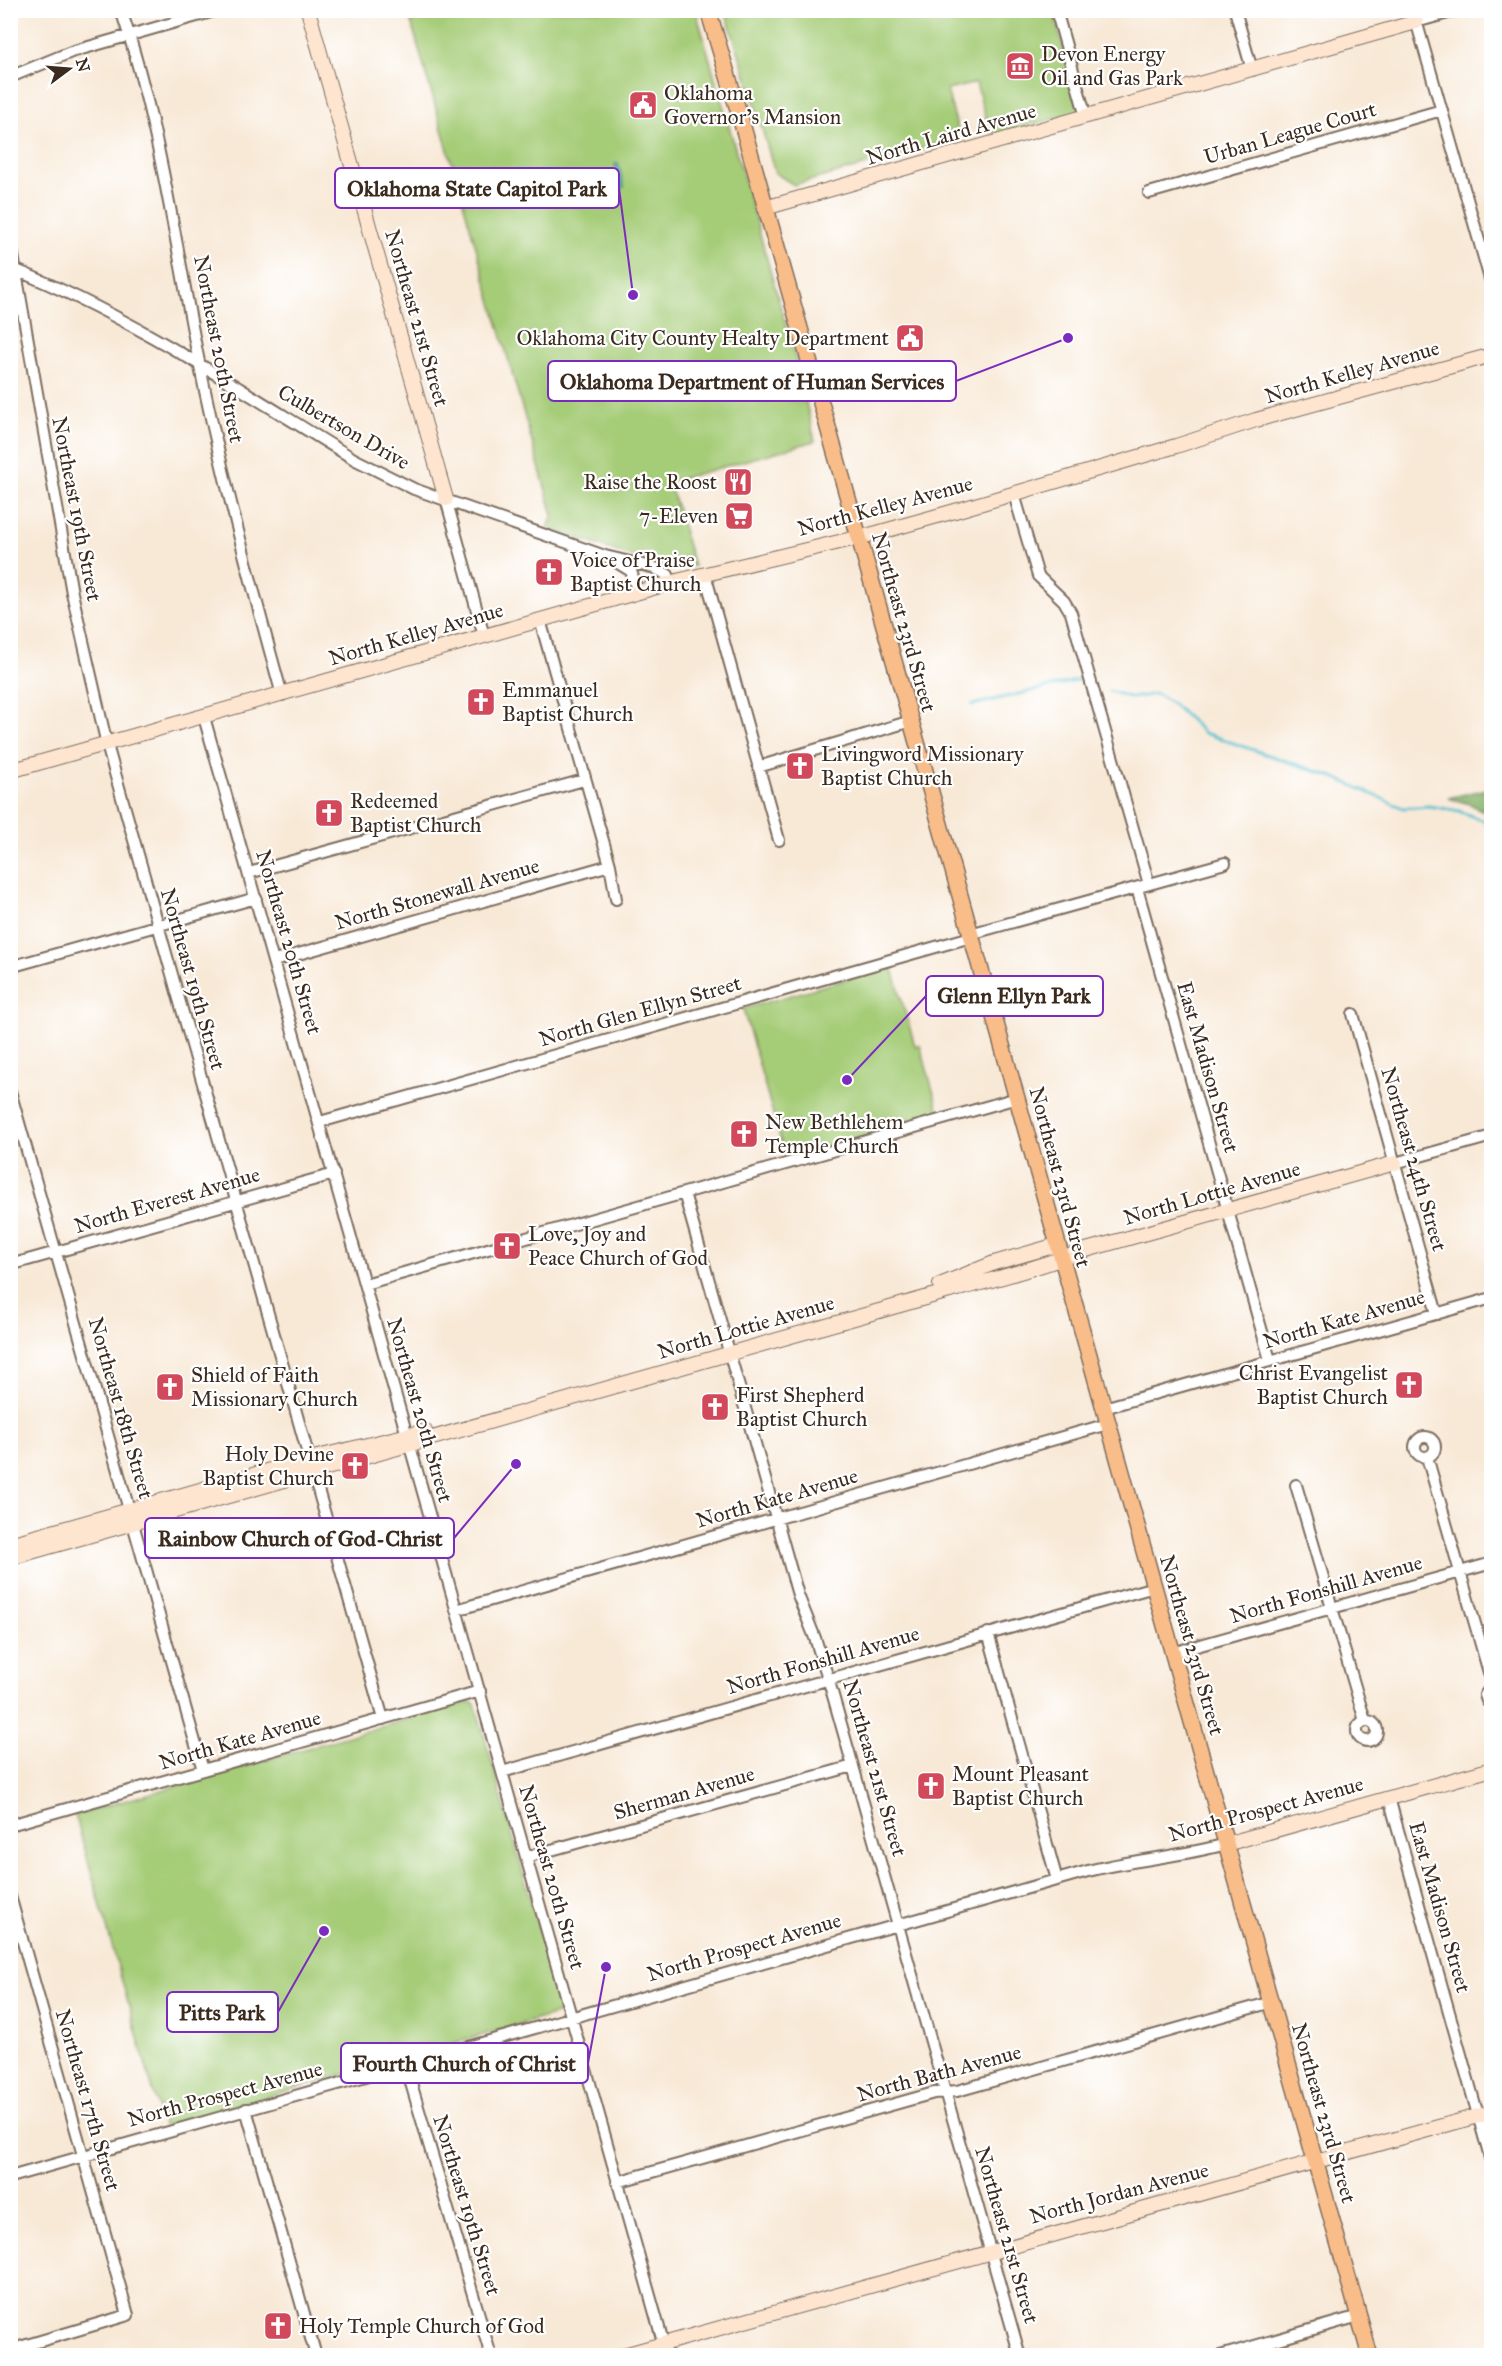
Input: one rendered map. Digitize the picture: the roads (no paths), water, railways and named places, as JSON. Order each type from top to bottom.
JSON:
[{"type":"main road","name":"Northeast 23rd Street","points":[[708,10],[1370,2355]]},
{"type":"street","name":"Northeast 20th Street","points":[[121,10],[162,161],[200,365],[238,534],[282,695]]},
{"type":"street","points":[[10,77],[71,52],[218,10]]},
{"type":"street","name":"Northeast 21st Street","points":[[308,10],[484,636]]},
{"type":"street","points":[[1056,10],[1086,117]]},
{"type":"street","points":[[1235,10],[1252,70]]},
{"type":"street","name":"North Laird Avenue","points":[[765,208],[1252,70],[1415,16],[1459,10]]},
{"type":"street","points":[[1415,16],[1491,286]]},
{"type":"street","name":"Urban League Court","points":[[1149,193],[1442,110]]},
{"type":"street","name":"Northeast 19th Street","points":[[10,238],[13,269],[69,581],[107,744],[383,1719]]},
{"type":"street","name":"Culbertson Drive","points":[[13,269],[103,309],[354,459],[414,489],[604,556],[655,568],[668,575],[671,583]]},
{"type":"street","name":"North Kelley Avenue","points":[[10,771],[671,583],[858,537],[1014,494],[1256,420],[1491,355]]},
{"type":"street","points":[[1014,494],[1038,576],[1059,596],[1071,613],[1149,884]]},
{"type":"street","points":[[604,556],[631,571],[638,593]]},
{"type":"street","points":[[705,574],[779,840]]},
{"type":"street","points":[[540,621],[610,865],[616,899]]},
{"type":"street","name":"Northeast 20th Street","points":[[204,717],[665,2349]]},
{"type":"street","points":[[758,767],[910,721]]},
{"type":"street","points":[[249,873],[584,780]]},
{"type":"street","name":"North Glen Ellyn Street","points":[[320,1122],[1225,864]]},
{"type":"street","name":"North Stonewall Avenue","points":[[274,961],[610,865]]},
{"type":"street","name":"East Madison Street","points":[[1137,888],[1270,1360]]},
{"type":"street","points":[[10,967],[256,898]]},
{"type":"street","name":"Northeast 24th Street","points":[[1353,1014],[1437,1314]]},
{"type":"street","name":"Northeast 18th Street","points":[[10,1091],[202,1770]]},
{"type":"street","points":[[364,1284],[1017,1098]]},
{"type":"street","name":"North Lottie Avenue","points":[[10,1544],[131,1516],[311,1465],[408,1441],[728,1350],[950,1282],[994,1263],[1086,1250],[1491,1136]]},
{"type":"street","name":"North Everest Avenue","points":[[10,1265],[334,1174]]},
{"type":"street","name":"Northeast 21st Street","points":[[684,1193],[798,1595],[828,1678],[1020,2355]]},
{"type":"street","name":"North Kate Avenue","points":[[1104,1408],[1491,1298]]},
{"type":"street","name":"North Kate Avenue","points":[[456,1610],[1108,1424]]},
{"type":"street","points":[[1427,1457],[1491,1684],[1485,1695],[1491,1705]]},
{"type":"street","points":[[1296,1485],[1365,1721]]},
{"type":"street","name":"North Lottie Avenue","points":[[10,1558],[131,1516]]},
{"type":"street","name":"North Fonshill Avenue","points":[[1172,1653],[1491,1563]]},
{"type":"street","name":"North Fonshill Avenue","points":[[502,1772],[1154,1587]]},
{"type":"street","points":[[988,1634],[1057,1880]]},
{"type":"street","name":"North Kate Avenue","points":[[11,1821],[202,1770],[480,1691]]},
{"type":"street","name":"Sherman Avenue","points":[[526,1857],[853,1766]]},
{"type":"street","name":"North Prospect Avenue","points":[[10,2177],[1118,1863],[1183,1855],[1491,1769]]},
{"type":"street","name":"East Madison Street","points":[[1389,1798],[1485,2114],[1491,2165]]},
{"type":"street","name":"Northeast 17th Street","points":[[10,1896],[128,2315],[10,2350]]},
{"type":"street","name":"North Bath Avenue","points":[[617,2182],[934,2093],[957,2091],[1272,2002]]},
{"type":"street","name":"Northeast 19th Street","points":[[406,2066],[492,2355]]},
{"type":"street","points":[[246,2109],[315,2355]]},
{"type":"street","name":"North Jordan Avenue","points":[[620,2355],[665,2349],[990,2251],[1485,2114]]},
{"type":"street","points":[[1220,2355],[1359,2316]]},
{"type":"water","points":[[618,163],[624,187],[612,191],[611,174],[617,172],[615,164]]},
{"type":"waterway","points":[[972,705],[1079,680]]},
{"type":"waterway","points":[[1109,691],[1132,698],[1156,694],[1174,705],[1204,733],[1336,778],[1403,808],[1429,806],[1459,811],[1492,824]]},
{"type":"place","name":"Devon Energy Oil and Gas Park","points":[[1020,66]]},
{"type":"place","name":"Oklahoma Governor's Mansion","points":[[643,105]]},
{"type":"place","name":"Oklahoma State Capitol Park","points":[[633,295]]},
{"type":"place","name":"Oklahoma City County Healty Department","points":[[910,338]]},
{"type":"place","name":"Oklahoma Department of Human Services","points":[[1068,338]]},
{"type":"place","name":"Raise the Roost","points":[[738,482]]},
{"type":"place","name":"7-Eleven","points":[[739,516]]},
{"type":"place","name":"Voice of Praise Baptist Church","points":[[549,572]]},
{"type":"place","name":"Emmanuel Baptist Church","points":[[481,702]]},
{"type":"place","name":"Livingword Missionary Baptist Church","points":[[800,766]]},
{"type":"place","name":"Redeemed Baptist Church","points":[[329,813]]},
{"type":"place","name":"Glenn Ellyn Park","points":[[847,1080]]},
{"type":"place","name":"New Bethlehem Temple Church","points":[[744,1134]]},
{"type":"place","name":"Love, Joy and Peace Church of God","points":[[507,1246]]},
{"type":"place","name":"Christ Evangelist Baptist Church","points":[[1409,1385]]},
{"type":"place","name":"Shield of Faith Missionary Church","points":[[170,1387]]},
{"type":"place","name":"First Shepherd Baptist Church","points":[[715,1407]]},
{"type":"place","name":"Rainbow Church of God-Christ","points":[[516,1464]]},
{"type":"place","name":"Holy Devine Baptist Church","points":[[355,1466]]},
{"type":"place","name":"Mount Pleasant Baptist Church","points":[[931,1786]]},
{"type":"place","name":"Pitts Park","points":[[324,1931]]},
{"type":"place","name":"Fourth Church of Christ","points":[[606,1967]]},
{"type":"place","name":"Holy Temple Church of God","points":[[278,2326]]}]
